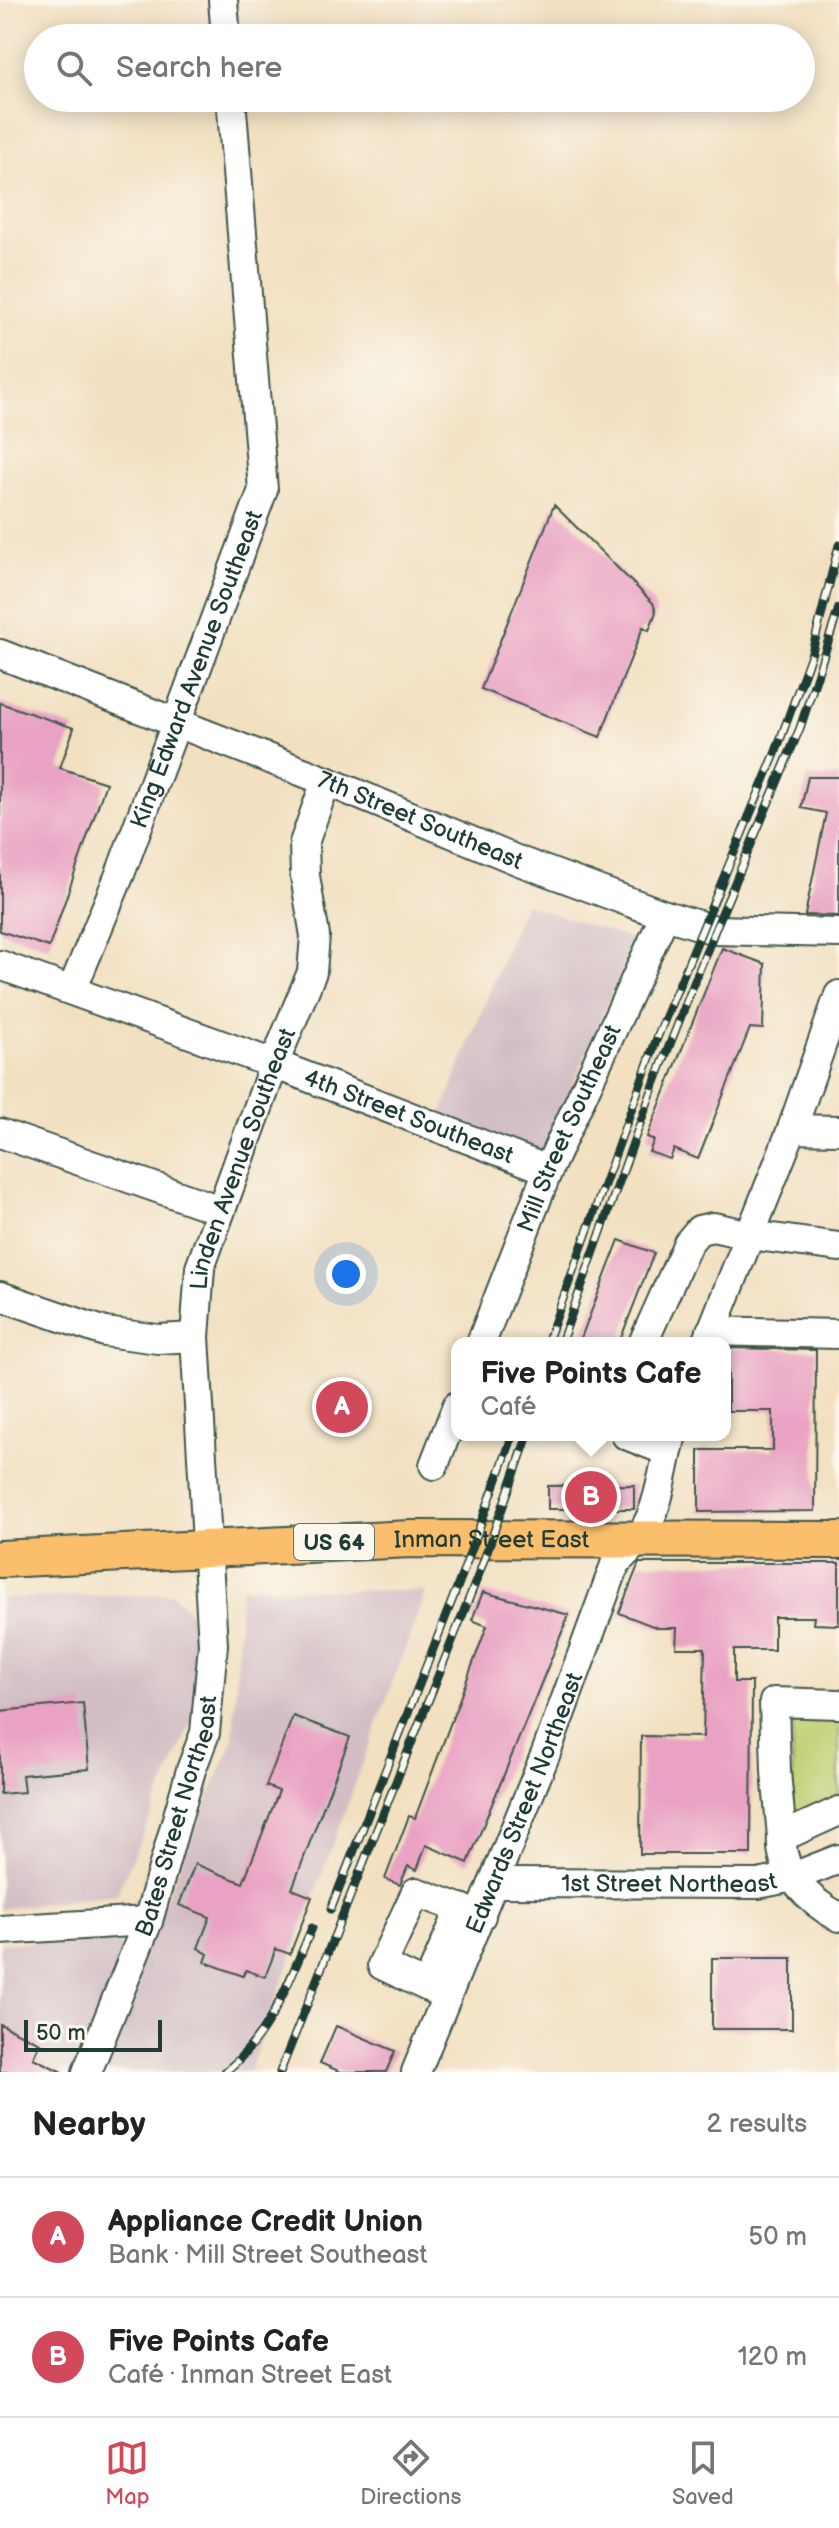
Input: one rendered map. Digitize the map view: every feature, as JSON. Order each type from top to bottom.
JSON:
[{"type":"main road","name":"Inman Street East","points":[[0,1559],[411,1539],[839,1540]]},
{"type":"street","points":[[223,0],[225,24]]},
{"type":"street","name":"King Edward Avenue Southeast","points":[[72,990],[120,874],[263,490],[232,112]]},
{"type":"street","name":"7th Street Southeast","points":[[0,654],[176,721],[519,861],[665,915],[715,930],[839,933]]},
{"type":"street","name":"Linden Avenue Southeast","points":[[207,1548],[195,1337],[200,1268],[274,1064],[312,972],[315,936],[305,876],[304,843],[326,781]]},
{"type":"street","name":"Mill Street Southeast","points":[[483,1337],[548,1170],[665,915]]},
{"type":"street","name":"4th Street Southeast","points":[[0,965],[274,1064],[548,1170]]},
{"type":"street","points":[[839,995],[792,1129],[709,1337],[839,1334]]},
{"type":"street","points":[[792,1129],[839,1130]]},
{"type":"street","points":[[0,1133],[220,1210]]},
{"type":"street","points":[[646,1337],[688,1243],[699,1230],[713,1227],[839,1247]]},
{"type":"street","points":[[0,1296],[105,1332],[158,1339],[195,1337]]},
{"type":"street","points":[[434,1465],[451,1421]]},
{"type":"street","name":"Edwards Street Northeast","points":[[416,2072],[437,1991],[471,1912],[495,1883],[616,1562],[637,1540],[655,1510],[670,1443]]},
{"type":"street","name":"Bates Street Northeast","points":[[87,2072],[148,1921],[191,1770],[205,1733],[213,1645],[207,1548]]},
{"type":"street","points":[[839,1704],[774,1702],[783,1859],[793,1877],[817,1906],[839,1917],[839,1928]]},
{"type":"street","points":[[782,1837],[839,1811]]},
{"type":"street","name":"1st Street Northeast","points":[[495,1883],[758,1884],[793,1877],[839,1859]]},
{"type":"street","points":[[437,1991],[382,1965],[416,1892],[471,1912]]},
{"type":"street","points":[[0,1930],[148,1921]]},
{"type":"shaded area","points":[[524,904],[635,940],[542,1155],[439,1120]]},
{"type":"shaded area","points":[[241,1587],[426,1592],[249,2072],[92,2072],[233,1741]]},
{"type":"shaded area","points":[[173,1594],[192,1614],[211,1677],[117,1894],[0,1909],[0,1598]]},
{"type":"shaded area","points":[[111,1937],[124,1951],[75,2072],[0,2072],[0,1944]]},
{"type":"green space","points":[[839,1719],[839,1802],[796,1816],[792,1812],[793,1723],[796,1720]]},
{"type":"building","points":[[554,505],[653,603],[656,612],[649,630],[643,627],[600,737],[481,689]]},
{"type":"building","points":[[0,703],[74,728],[60,768],[106,783],[49,947],[0,931]]},
{"type":"building","points":[[808,777],[839,777],[839,916],[805,915],[826,813],[801,808]]},
{"type":"building","points":[[722,948],[765,964],[763,1029],[750,1028],[698,1159],[674,1149],[670,1159],[649,1152],[654,1140],[647,1137]]},
{"type":"building","points":[[619,1240],[654,1253],[621,1337],[581,1337]]},
{"type":"building","points":[[731,1348],[816,1350],[815,1511],[699,1512],[699,1450],[773,1450],[773,1411],[731,1411]]},
{"type":"building","points":[[634,1485],[634,1509],[548,1509],[548,1486]]},
{"type":"building","points":[[639,1563],[839,1563],[839,1625],[813,1624],[814,1617],[774,1617],[774,1650],[734,1650],[734,1682],[752,1682],[751,1854],[640,1854],[641,1736],[703,1737],[705,1648],[676,1648],[677,1628],[658,1628],[619,1613]]},
{"type":"building","points":[[483,1592],[569,1615],[468,1863],[426,1845],[417,1870],[408,1866],[400,1885],[385,1879],[409,1816],[415,1818],[487,1626],[472,1620]]},
{"type":"building","points":[[83,1703],[89,1769],[22,1775],[24,1792],[0,1794],[0,1711]]},
{"type":"building","points":[[293,1716],[350,1737],[292,1889],[312,1897],[290,1954],[276,1949],[265,1977],[246,1970],[243,1976],[205,1962],[208,1954],[198,1948],[210,1917],[179,1905],[195,1864],[243,1883],[279,1791],[266,1786]]},
{"type":"building","points":[[712,1958],[792,1958],[792,2029],[712,2029]]},
{"type":"building","points":[[0,2024],[40,2043],[33,2058],[62,2072],[0,2072]]},
{"type":"building","points":[[336,2026],[395,2051],[386,2072],[341,2072],[320,2063]]},
{"type":"railway","points":[[549,1337],[657,1038],[775,754],[812,652],[839,545]]},
{"type":"railway","points":[[563,1337],[655,1082],[800,728],[839,608]]},
{"type":"railway","points":[[331,1909],[462,1575],[511,1441]]},
{"type":"railway","points":[[280,2072],[480,1571],[526,1441]]},
{"type":"railway","points":[[225,2072],[267,2024],[312,1928]]},
{"type":"place","name":"Appliance Credit Union","points":[[342,1407]]},
{"type":"place","name":"Five Points Cafe","points":[[591,1497]]}]
